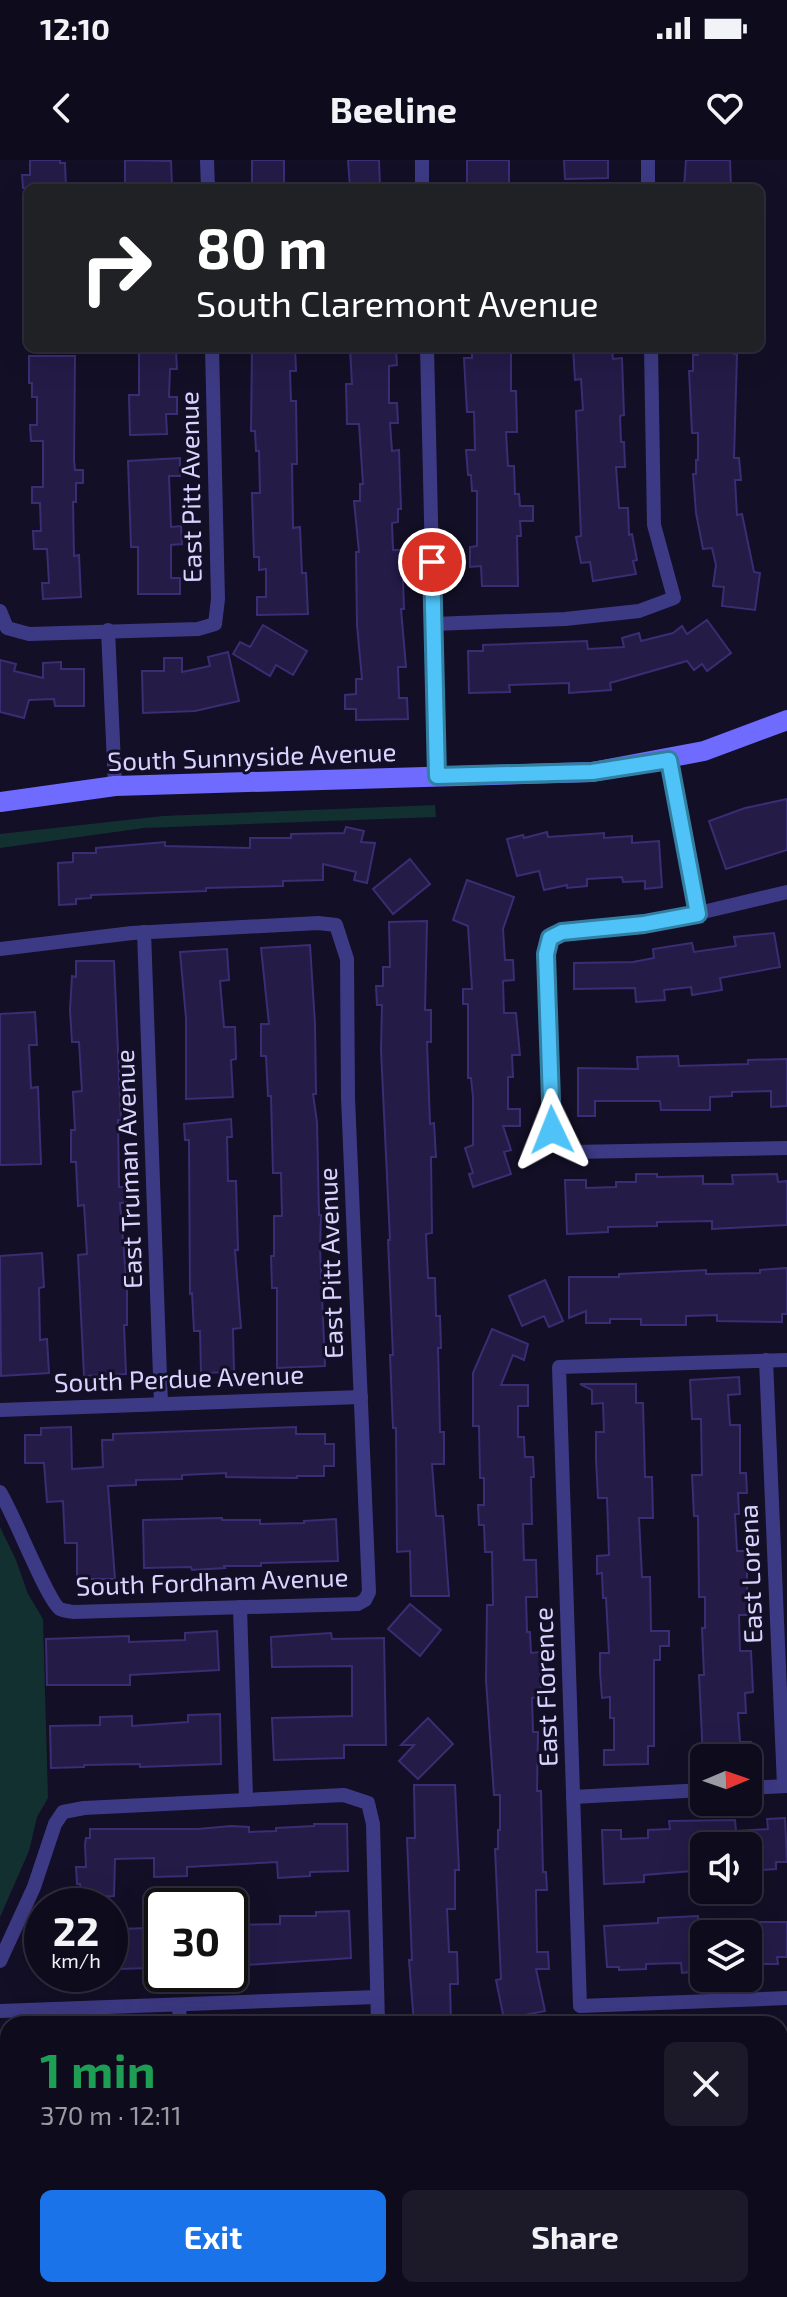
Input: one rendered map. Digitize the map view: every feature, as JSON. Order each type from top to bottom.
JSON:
[{"type":"street","points":[[207,160],[208,184]]},
{"type":"street","points":[[422,160],[422,184]]},
{"type":"street","points":[[648,160],[648,184]]},
{"type":"street","name":"East Pitt Avenue","points":[[108,630],[198,629],[215,624],[218,599],[212,352]]},
{"type":"street","points":[[427,352],[437,776]]},
{"type":"street","points":[[434,624],[565,619],[639,611],[674,598],[654,525],[651,352]]},
{"type":"street","points":[[0,611],[7,628],[29,634],[108,630],[115,786]]},
{"type":"street","name":"South Sunnyside Avenue","points":[[0,802],[115,786],[592,772],[704,751],[787,720]]},
{"type":"street","points":[[669,760],[698,914]]},
{"type":"street","points":[[787,892],[661,922],[562,932],[550,938],[546,954],[551,1116],[558,1146],[572,1152],[787,1148]]},
{"type":"street","name":"East Pitt Avenue","points":[[144,932],[318,923],[336,925],[347,959],[348,1098],[369,1592],[365,1600]]},
{"type":"street","points":[[0,949],[144,932]]},
{"type":"street","name":"East Truman Avenue","points":[[144,932],[161,1404]]},
{"type":"street","points":[[766,1360],[787,1360]]},
{"type":"street","name":"East Florence","points":[[766,1360],[559,1367],[573,1797],[580,2006],[787,1998]]},
{"type":"street","name":"East Lorena","points":[[766,1360],[785,1786]]},
{"type":"street","name":"South Perdue Avenue","points":[[0,1410],[361,1397]]},
{"type":"street","name":"South Fordham Avenue","points":[[0,1492],[23,1535],[49,1596],[60,1609],[73,1612],[358,1604],[365,1600]]},
{"type":"street","points":[[240,1607],[246,1798]]},
{"type":"street","points":[[762,1787],[785,1786]]},
{"type":"street","points":[[573,1797],[690,1791]]},
{"type":"street","points":[[0,1961],[34,1887],[55,1824],[63,1812],[246,1798],[344,1795],[368,1803],[373,1824],[378,2016]]},
{"type":"street","points":[[0,2011],[377,1997]]},
{"type":"street","points":[[179,2006],[180,2016]]},
{"type":"green space","points":[[435,805],[436,817],[144,828],[0,848],[0,834],[163,816]]},
{"type":"green space","points":[[0,1527],[28,1594],[43,1619],[48,1798],[37,1817],[29,1851],[0,1917]]},
{"type":"building","points":[[30,160],[60,160],[60,163],[65,163],[66,184],[24,184],[23,188],[22,175],[30,175]]},
{"type":"building","points":[[125,160],[171,161],[172,184],[125,184]]},
{"type":"building","points":[[252,160],[284,160],[284,184],[252,184]]},
{"type":"building","points":[[348,160],[379,160],[380,184],[350,184]]},
{"type":"building","points":[[467,160],[509,160],[509,183],[467,183]]},
{"type":"building","points":[[564,160],[608,160],[608,178],[565,179]]},
{"type":"building","points":[[686,160],[730,160],[731,184],[684,184]]},
{"type":"building","points":[[139,352],[176,352],[177,369],[170,369],[169,397],[177,397],[177,414],[166,414],[167,434],[130,435],[129,395],[139,395]]},
{"type":"building","points":[[252,352],[295,352],[296,371],[290,371],[291,401],[296,401],[297,464],[292,464],[293,528],[300,527],[308,614],[257,615],[257,597],[266,597],[266,569],[259,570],[259,557],[254,557],[252,493],[260,493],[259,451],[256,451],[255,431],[251,431]]},
{"type":"building","points":[[350,352],[396,352],[397,365],[389,366],[389,403],[397,403],[398,423],[390,423],[392,451],[399,450],[401,509],[398,509],[398,522],[392,523],[393,550],[402,550],[404,609],[401,609],[406,667],[398,667],[399,698],[407,698],[408,719],[356,720],[356,709],[345,709],[345,695],[356,694],[356,679],[362,679],[357,625],[356,552],[359,552],[354,501],[360,501],[360,484],[363,484],[359,424],[347,424],[346,384],[352,384]]},
{"type":"building","points":[[472,352],[511,352],[511,391],[516,391],[517,432],[506,432],[508,466],[514,466],[515,494],[519,494],[520,506],[533,506],[533,521],[520,521],[521,536],[517,536],[518,586],[482,586],[481,566],[470,567],[470,547],[477,546],[477,491],[472,491],[471,475],[468,475],[466,450],[475,450],[474,412],[467,412],[464,358],[472,358]]},
{"type":"building","points":[[573,352],[612,352],[613,359],[622,358],[624,415],[620,416],[625,467],[616,467],[619,508],[628,508],[629,535],[632,534],[637,560],[633,561],[636,574],[593,581],[590,562],[581,563],[576,537],[581,536],[576,411],[583,410],[581,379],[575,380]]},
{"type":"building","points":[[698,352],[737,354],[734,458],[739,458],[741,480],[735,480],[737,515],[742,514],[754,572],[760,573],[755,610],[722,606],[724,587],[713,586],[716,565],[712,548],[703,549],[696,513],[693,474],[696,474],[698,460],[698,433],[692,433],[689,371],[693,371],[693,355],[698,355]]},
{"type":"building","points":[[29,356],[75,356],[74,460],[75,470],[83,470],[83,483],[76,483],[76,502],[73,502],[74,556],[79,555],[81,597],[43,599],[42,583],[49,583],[47,549],[34,549],[33,531],[41,531],[40,503],[32,503],[32,487],[43,487],[43,441],[31,441],[30,425],[37,425],[37,397],[32,397],[32,383],[29,383]]},
{"type":"building","points":[[180,458],[180,476],[169,476],[171,527],[181,526],[182,544],[171,545],[171,578],[180,578],[180,594],[138,594],[138,547],[131,547],[128,461]]},
{"type":"building","points":[[707,620],[731,653],[707,671],[702,664],[694,670],[687,661],[610,683],[611,690],[569,693],[569,683],[509,685],[510,692],[469,693],[468,651],[483,651],[483,645],[587,641],[588,649],[624,647],[622,638],[639,633],[641,641],[673,633],[682,626],[687,634]]},
{"type":"building","points":[[263,625],[307,651],[293,675],[276,665],[270,676],[233,654],[240,642],[250,647]]},
{"type":"building","points":[[228,652],[239,701],[195,711],[143,713],[142,671],[164,671],[164,658],[182,658],[182,672],[210,666],[208,657]]},
{"type":"building","points":[[0,660],[16,664],[14,671],[43,678],[43,663],[61,662],[61,669],[84,669],[84,706],[55,706],[54,699],[29,700],[24,718],[0,712]]},
{"type":"building","points":[[787,799],[787,850],[726,869],[709,821],[745,808]]},
{"type":"building","points":[[346,827],[364,831],[361,842],[375,843],[367,883],[354,880],[356,872],[323,864],[323,880],[283,881],[283,886],[206,888],[206,891],[91,895],[91,898],[76,899],[76,904],[59,905],[58,863],[73,862],[73,853],[96,853],[96,848],[165,842],[165,846],[250,848],[250,838],[344,833]]},
{"type":"building","points":[[547,832],[548,837],[604,833],[604,838],[632,836],[632,843],[659,841],[662,887],[645,889],[645,881],[623,882],[622,877],[587,879],[587,886],[567,888],[567,885],[544,890],[539,871],[517,876],[507,839]]},
{"type":"building","points":[[410,859],[430,884],[393,914],[373,889]]},
{"type":"building","points":[[467,880],[514,897],[503,929],[505,960],[513,960],[514,980],[503,981],[504,1013],[516,1013],[520,1055],[512,1055],[513,1077],[508,1077],[508,1109],[520,1109],[520,1126],[503,1126],[511,1150],[504,1152],[511,1174],[473,1187],[469,1174],[473,1173],[465,1148],[473,1145],[473,1097],[471,1078],[468,1078],[468,1004],[463,1004],[463,989],[472,989],[468,926],[453,920]]},
{"type":"building","points":[[427,921],[425,1010],[431,1010],[431,1042],[427,1042],[430,1124],[434,1123],[436,1157],[431,1157],[432,1233],[426,1234],[428,1278],[435,1278],[436,1316],[440,1316],[440,1432],[444,1432],[444,1464],[432,1464],[436,1516],[443,1516],[449,1596],[411,1596],[410,1551],[397,1552],[382,1005],[377,1005],[376,986],[383,986],[383,967],[390,967],[389,922]]},
{"type":"building","points":[[774,933],[780,967],[720,978],[722,990],[692,995],[691,987],[664,990],[665,1000],[636,1002],[635,988],[574,989],[574,963],[633,962],[654,958],[653,949],[692,943],[694,952],[736,946],[734,937]]},
{"type":"building","points":[[310,945],[325,1366],[277,1368],[277,1288],[272,1288],[271,1256],[274,1256],[274,1216],[282,1216],[281,1173],[273,1173],[271,1096],[268,1096],[266,1056],[261,1056],[261,1024],[269,1024],[261,948]]},
{"type":"building","points":[[227,949],[229,980],[220,981],[224,1027],[235,1027],[236,1059],[231,1060],[233,1097],[186,1099],[186,1018],[180,952]]},
{"type":"building","points":[[76,961],[114,961],[121,1120],[118,1120],[119,1187],[125,1187],[126,1203],[120,1203],[127,1290],[127,1325],[124,1325],[126,1374],[84,1376],[78,1255],[87,1254],[84,1205],[78,1206],[76,1162],[71,1162],[71,1130],[75,1130],[73,1092],[82,1091],[79,1042],[72,1042],[70,1010]]},
{"type":"building","points":[[35,1012],[37,1045],[29,1045],[31,1088],[38,1087],[41,1164],[0,1165],[0,1014]]},
{"type":"building","points":[[678,1056],[679,1066],[748,1064],[748,1060],[787,1059],[787,1106],[771,1107],[771,1091],[732,1092],[732,1096],[710,1097],[710,1110],[661,1110],[660,1101],[595,1101],[595,1116],[578,1116],[578,1068],[638,1069],[637,1057]]},
{"type":"building","points":[[231,1119],[232,1137],[227,1137],[228,1181],[236,1181],[238,1250],[235,1250],[241,1328],[233,1329],[234,1372],[201,1373],[200,1331],[194,1331],[190,1294],[189,1140],[185,1140],[184,1124]]},
{"type":"building","points":[[636,1174],[703,1176],[703,1184],[733,1184],[732,1175],[777,1174],[778,1182],[787,1181],[787,1225],[712,1229],[712,1221],[657,1222],[657,1226],[608,1227],[608,1232],[567,1234],[565,1180],[586,1180],[586,1188],[616,1187],[616,1182],[636,1182]]},
{"type":"building","points":[[42,1253],[44,1287],[39,1288],[40,1340],[47,1339],[49,1373],[1,1376],[0,1256]]},
{"type":"building","points":[[787,1268],[787,1314],[782,1314],[782,1322],[717,1321],[717,1315],[686,1316],[686,1325],[641,1325],[641,1319],[586,1323],[586,1311],[569,1318],[569,1277],[619,1277],[619,1274],[706,1270],[706,1274],[760,1273],[760,1270]]},
{"type":"building","points":[[545,1280],[563,1321],[549,1327],[544,1316],[522,1326],[509,1296]]},
{"type":"building","points":[[492,1329],[528,1344],[524,1360],[513,1355],[501,1385],[528,1385],[528,1406],[518,1406],[518,1437],[524,1437],[525,1457],[533,1457],[532,1524],[523,1524],[524,1560],[536,1560],[537,1597],[526,1597],[527,1632],[530,1632],[531,1653],[540,1652],[541,1697],[532,1698],[533,1732],[538,1732],[537,1791],[541,1791],[543,1872],[546,1872],[547,1890],[536,1890],[537,1952],[548,1952],[549,1969],[536,1969],[545,2011],[519,2016],[503,2016],[496,1980],[501,1979],[495,1849],[498,1849],[500,1830],[500,1795],[494,1795],[486,1680],[487,1605],[493,1605],[492,1552],[485,1552],[484,1525],[479,1525],[478,1505],[484,1505],[484,1478],[480,1478],[479,1426],[473,1426],[473,1373]]},
{"type":"building","points":[[739,1377],[740,1394],[728,1395],[730,1425],[740,1425],[740,1473],[746,1473],[747,1493],[738,1493],[739,1514],[735,1514],[737,1551],[747,1551],[747,1615],[739,1615],[740,1651],[751,1651],[753,1692],[745,1693],[746,1713],[738,1713],[740,1742],[751,1744],[702,1744],[699,1675],[704,1675],[702,1628],[705,1628],[705,1597],[699,1597],[698,1516],[694,1516],[692,1475],[702,1475],[701,1419],[692,1419],[690,1380]]},
{"type":"building","points":[[580,1384],[636,1384],[636,1403],[643,1403],[645,1477],[652,1477],[653,1518],[639,1518],[642,1577],[650,1577],[651,1631],[669,1631],[669,1646],[660,1646],[660,1660],[654,1660],[654,1746],[648,1746],[648,1764],[604,1765],[604,1750],[614,1750],[614,1718],[610,1718],[610,1697],[602,1698],[600,1672],[600,1653],[609,1653],[606,1598],[603,1598],[602,1573],[597,1574],[597,1556],[609,1555],[607,1498],[598,1498],[596,1459],[596,1432],[604,1432],[603,1403],[592,1404],[592,1390]]},
{"type":"building","points":[[71,1427],[72,1469],[103,1467],[102,1440],[113,1440],[113,1434],[296,1427],[296,1434],[325,1434],[325,1444],[334,1444],[334,1466],[324,1466],[324,1476],[182,1475],[182,1479],[136,1480],[136,1485],[108,1486],[115,1579],[77,1579],[77,1543],[65,1543],[63,1501],[47,1502],[44,1463],[25,1463],[25,1435],[41,1435],[41,1428]]},
{"type":"building","points":[[336,1519],[338,1561],[261,1563],[261,1566],[192,1570],[191,1567],[144,1568],[143,1520],[260,1520],[260,1524]]},
{"type":"building","points":[[410,1604],[441,1630],[420,1656],[388,1629]]},
{"type":"building","points":[[217,1631],[219,1670],[130,1675],[130,1685],[47,1685],[46,1639],[129,1636],[129,1642],[185,1640],[185,1633]]},
{"type":"building","points":[[331,1633],[332,1639],[384,1638],[386,1745],[344,1745],[344,1758],[274,1760],[272,1718],[352,1716],[352,1666],[272,1667],[271,1637]]},
{"type":"building","points":[[220,1714],[221,1764],[51,1768],[50,1726],[100,1725],[100,1717],[132,1716],[132,1726],[188,1722],[188,1715]]},
{"type":"building","points":[[428,1718],[453,1744],[418,1779],[399,1761],[414,1745],[401,1745]]},
{"type":"building","points":[[414,1785],[455,1785],[459,1870],[455,1870],[455,1909],[447,1909],[449,1952],[457,1952],[458,1984],[450,1984],[451,2016],[413,2016],[407,1838],[415,1838]]},
{"type":"building","points":[[785,1818],[787,1862],[776,1862],[776,1869],[762,1870],[762,1832],[690,1832],[690,1871],[644,1875],[644,1882],[604,1884],[602,1830],[621,1830],[621,1839],[648,1838],[648,1830],[670,1829],[669,1821],[735,1820],[736,1831],[768,1829],[767,1819]]},
{"type":"building","points":[[347,1824],[348,1871],[310,1872],[310,1876],[278,1878],[277,1862],[187,1867],[187,1876],[154,1877],[154,1858],[115,1859],[114,1888],[80,1888],[77,1884],[76,1867],[86,1867],[85,1844],[86,1838],[90,1838],[90,1829],[231,1826],[249,1827],[249,1832]]},
{"type":"building","points":[[349,1911],[351,1958],[248,1965],[248,1925],[280,1924],[280,1916],[316,1916],[316,1912]]},
{"type":"building","points":[[698,1916],[698,1920],[690,1920],[690,1972],[682,1973],[681,1963],[646,1964],[646,1969],[607,1967],[604,1926],[658,1923],[658,1918]]},
{"type":"building","points":[[762,1922],[787,1922],[787,1957],[777,1957],[778,1964],[762,1964]]},
{"type":"building","points":[[144,1928],[144,1968],[128,1969],[128,1929]]},
{"type":"route","points":[[432,562],[437,776],[592,772],[669,760],[698,914],[661,922],[562,932],[550,938],[546,954],[552,1130]]}]
